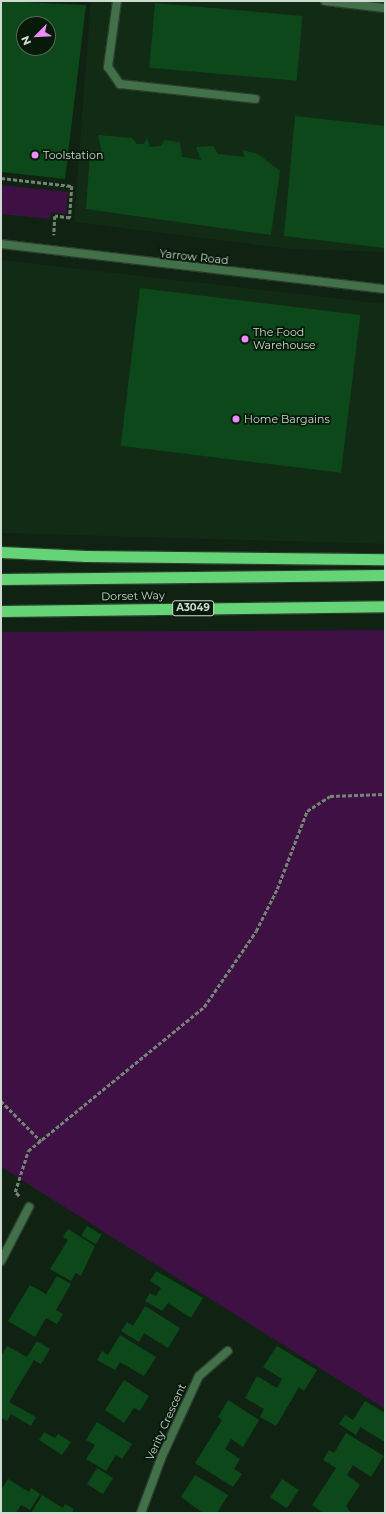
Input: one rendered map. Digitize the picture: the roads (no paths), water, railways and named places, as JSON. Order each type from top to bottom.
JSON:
[{"type":"highway","points":[[1,552],[86,556],[385,559]]},
{"type":"highway","name":"Dorset Way","points":[[1,579],[385,575]]},
{"type":"highway","name":"Dorset Way","points":[[1,611],[385,606]]},
{"type":"street","points":[[117,1],[108,67],[120,84],[255,100]]},
{"type":"street","points":[[325,1],[385,8]]},
{"type":"street","name":"Yarrow Road","points":[[1,244],[385,289]]},
{"type":"street","points":[[1,1261],[29,1207]]},
{"type":"street","name":"Verity Crescent","points":[[141,1513],[162,1456],[199,1376],[228,1351]]},
{"type":"place","name":"Toolstation","points":[[35,155]]},
{"type":"place","name":"The Food Warehouse","points":[[245,339]]},
{"type":"place","name":"Home Bargains","points":[[236,419]]}]
